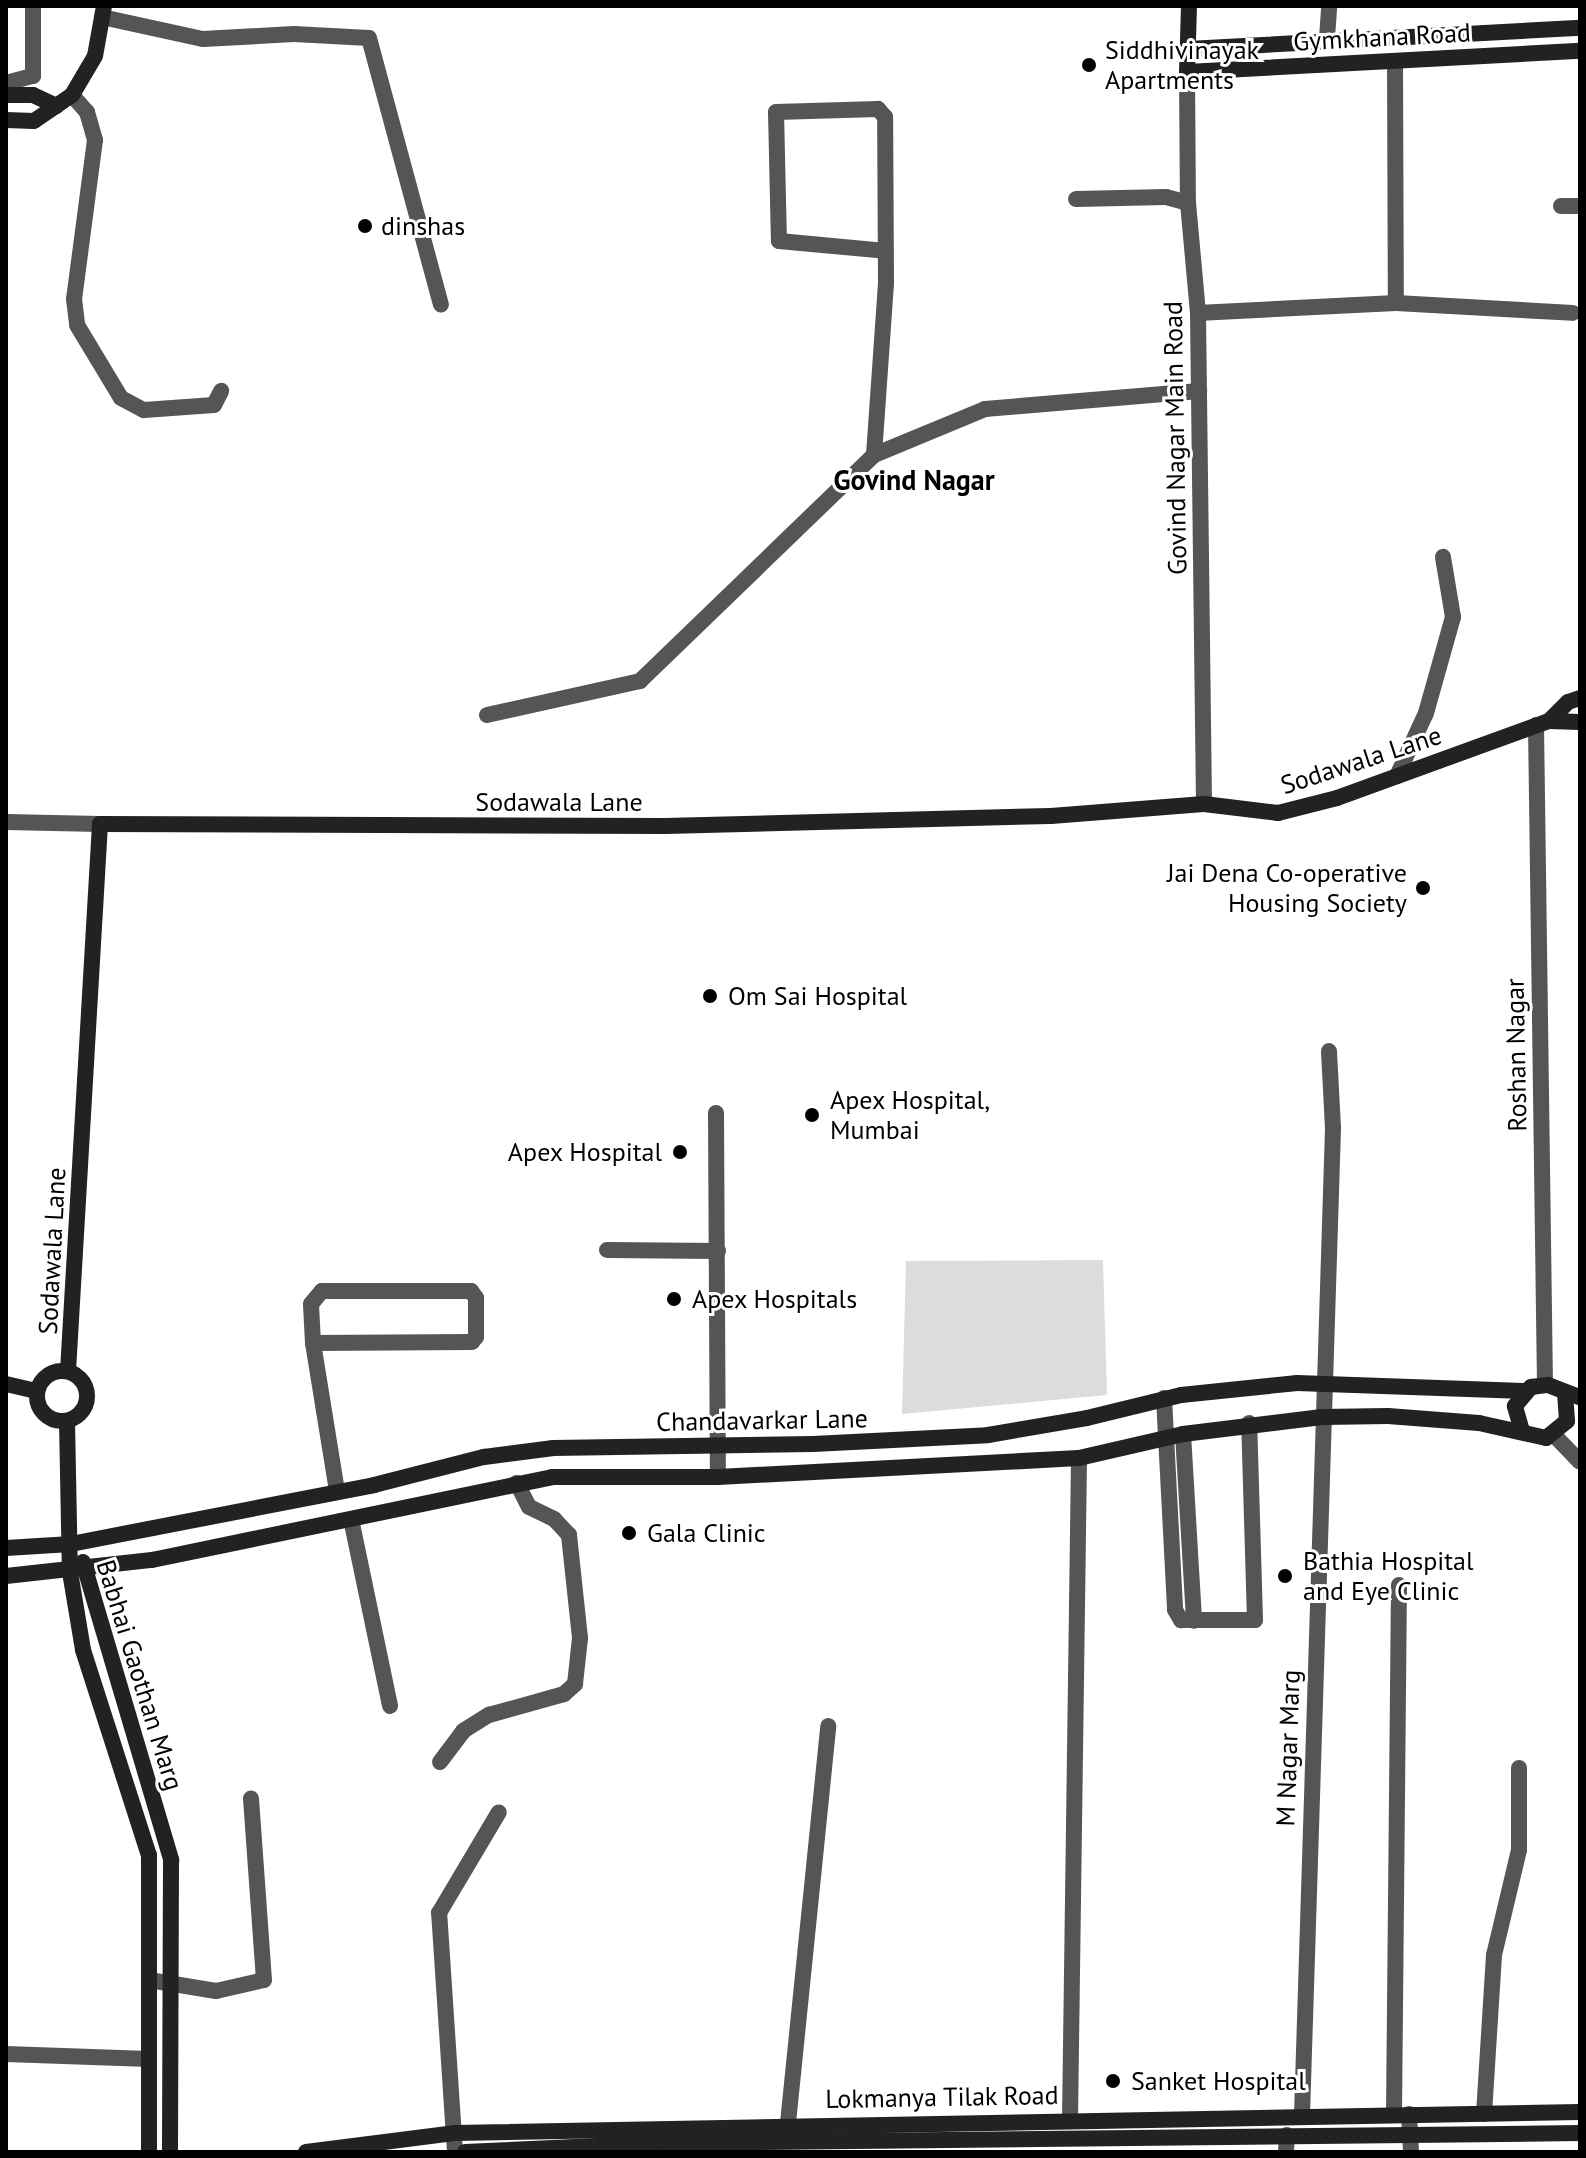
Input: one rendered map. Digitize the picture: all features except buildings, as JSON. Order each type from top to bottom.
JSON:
[{"type":"street","points":[[6,83],[33,76],[33,6]]},
{"type":"street","points":[[1187,72],[1189,6]]},
{"type":"street","points":[[1327,38],[1329,6]]},
{"type":"street","points":[[6,120],[34,121],[72,95],[95,56],[103,12],[203,39],[294,34],[369,38],[441,304]]},
{"type":"street","name":"Gymkhana Road","points":[[1188,49],[1327,38],[1580,28]]},
{"type":"street","name":"Gymkhana Road","points":[[1187,72],[1580,51]]},
{"type":"street","points":[[1395,61],[1396,303]]},
{"type":"street","name":"Govind Nagar Main Road","points":[[1187,72],[1188,203],[1198,313],[1204,804]]},
{"type":"street","points":[[6,95],[33,95],[57,106]]},
{"type":"street","points":[[72,95],[87,112],[95,140],[74,299],[77,325],[121,398],[144,410],[214,405],[221,391]]},
{"type":"street","points":[[874,455],[886,251],[883,112],[776,112],[779,241],[886,251]]},
{"type":"street","points":[[1076,199],[1166,197],[1188,203]]},
{"type":"street","points":[[1561,206],[1580,206]]},
{"type":"street","points":[[1198,313],[1396,303],[1573,313]]},
{"type":"street","points":[[487,715],[640,681],[874,455],[985,409],[1199,391]]},
{"type":"street","points":[[1397,776],[1426,713],[1453,617],[1443,557]]},
{"type":"street","name":"Sodawala Lane","points":[[68,1371],[100,824],[665,826],[1051,816],[1204,804],[1278,813],[1397,776],[1543,723],[1574,700],[1578,723],[1543,723]]},
{"type":"street","name":"Roshan Nagar","points":[[1543,723],[1545,1385]]},
{"type":"street","points":[[6,822],[100,824]]},
{"type":"street","name":"M Nagar Marg","points":[[1302,2115],[1322,1383],[1333,1128],[1329,1051]]},
{"type":"street","points":[[716,1113],[718,1477]]},
{"type":"street","points":[[607,1250],[718,1251]]},
{"type":"street","points":[[313,1343],[472,1342],[476,1337],[476,1298],[471,1291],[322,1291],[311,1304],[313,1343],[337,1492]]},
{"type":"street","points":[[68,1371],[82,1381],[87,1397],[81,1412],[67,1421],[44,1414],[36,1391],[52,1372],[68,1371]]},
{"type":"street","name":"Chandavarkar Lane","points":[[6,1548],[71,1544],[337,1492],[498,1455],[553,1448],[988,1435],[1087,1418],[1164,1398],[1322,1383],[1524,1391],[1545,1385]]},
{"type":"street","points":[[6,1384],[36,1391]]},
{"type":"street","points":[[1545,1385],[1572,1396],[1566,1432],[1580,1462]]},
{"type":"street","points":[[1522,1431],[1515,1415],[1524,1391]]},
{"type":"street","points":[[1164,1398],[1174,1437],[1194,1621],[1255,1620],[1249,1423]]},
{"type":"street","name":"Chandavarkar Lane","points":[[6,1576],[88,1570],[517,1483],[599,1475],[718,1477],[1079,1458],[1249,1423],[1322,1417],[1388,1416],[1522,1431],[1538,1438],[1566,1432]]},
{"type":"street","points":[[67,1421],[71,1544]]},
{"type":"street","points":[[1070,2120],[1079,1458]]},
{"type":"street","points":[[440,1762],[463,1731],[489,1715],[564,1694],[577,1676],[580,1638],[569,1535],[554,1519],[529,1507],[517,1483]]},
{"type":"street","points":[[351,1519],[390,1706]]},
{"type":"street","name":"Babhai Gaothan Marg","points":[[71,1544],[88,1570],[171,1860],[170,2152]]},
{"type":"street","name":"Babhai Gaothan Marg","points":[[71,1544],[70,1572],[83,1650],[149,1855],[149,2152]]},
{"type":"street","points":[[1399,1585],[1402,2114],[1410,2133],[1411,2152]]},
{"type":"street","points":[[788,2123],[828,1726]]},
{"type":"street","points":[[1484,2114],[1494,1955],[1519,1850],[1519,1768]]},
{"type":"street","points":[[149,1980],[216,1991],[264,1980],[251,1798]]},
{"type":"street","points":[[455,2152],[439,1913],[499,1812]]},
{"type":"street","points":[[6,2054],[149,2059]]},
{"type":"street","name":"Lokmanya Tilak Road","points":[[686,2141],[788,2123],[1580,2112]]},
{"type":"street","name":"Lokmanya Tilak Road","points":[[306,2152],[454,2133],[663,2141],[1287,2143],[1410,2133],[1580,2133]]},
{"type":"street","name":"Lokmanya Tilak Road","points":[[465,2152],[663,2141]]},
{"type":"shaded area","points":[[1103,1260],[1107,1395],[902,1414],[906,1261]]},
{"type":"place","name":"Siddhivinayak Apartments","points":[[1089,65]]},
{"type":"place","name":"dinshas","points":[[365,226]]},
{"type":"place","name":"Jai Dena Co-operative Housing Society","points":[[1423,888]]},
{"type":"place","name":"Om Sai Hospital","points":[[710,996]]},
{"type":"place","name":"Apex Hospital, Mumbai","points":[[812,1115]]},
{"type":"place","name":"Apex Hospital","points":[[680,1152]]},
{"type":"place","name":"Apex Hospitals","points":[[674,1299]]},
{"type":"place","name":"Gala Clinic","points":[[629,1533]]},
{"type":"place","name":"Bathia Hospital and Eye Clinic","points":[[1285,1576]]},
{"type":"place","name":"Sanket Hospital","points":[[1113,2081]]},
{"type":"district","name":"Govind Nagar","points":[[914,480]]}]
